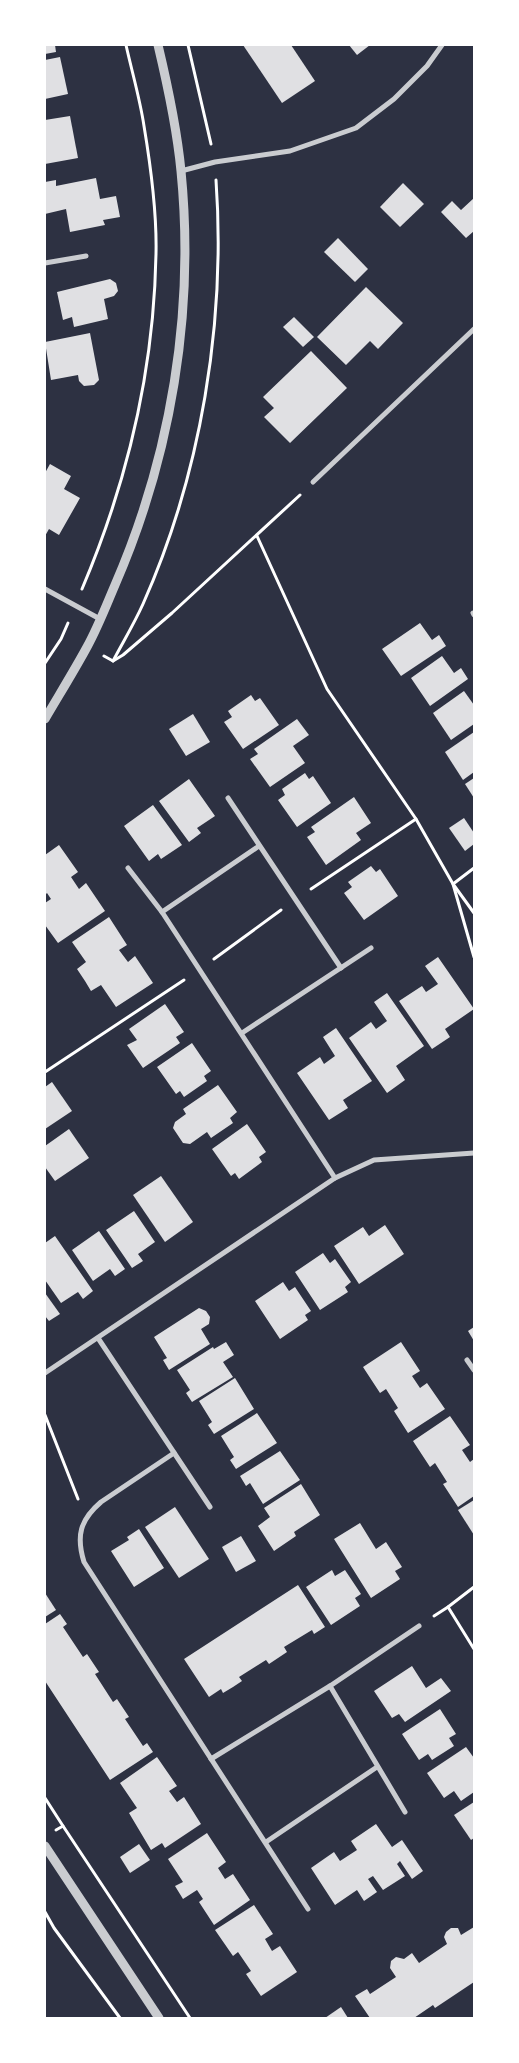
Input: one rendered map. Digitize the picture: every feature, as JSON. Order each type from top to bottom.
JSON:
[{"type":"street","points":[[45,719],[88,646],[126,560],[145,509],[160,455],[174,381],[183,317],[185,253],[181,171],[169,93],[158,45]]},
{"type":"street","points":[[181,171],[215,162],[290,151],[356,128],[394,99],[427,66],[442,45]]},
{"type":"street","points":[[45,263],[86,256]]},
{"type":"street","points":[[313,482],[474,329]]},
{"type":"street","points":[[45,588],[100,619]]},
{"type":"street","points":[[228,798],[297,899],[341,968]]},
{"type":"street","points":[[162,912],[259,846]]},
{"type":"street","points":[[128,868],[162,912],[335,1178]]},
{"type":"street","points":[[242,1033],[371,948]]},
{"type":"street","points":[[45,1373],[335,1178],[374,1160],[474,1154]]},
{"type":"street","points":[[98,1338],[210,1507]]},
{"type":"street","points":[[466,1360],[474,1370]]},
{"type":"street","points":[[174,1453],[101,1502],[86,1518],[80,1535],[80,1549],[84,1562],[308,1909]]},
{"type":"street","points":[[211,1759],[330,1686],[419,1626]]},
{"type":"street","points":[[330,1686],[405,1812]]},
{"type":"street","points":[[266,1842],[377,1767]]},
{"type":"street","points":[[45,1846],[159,2018]]},
{"type":"path","points":[[76,606],[96,556],[132,442],[144,385],[151,330],[156,254],[153,202],[144,125],[126,45]]},
{"type":"path","points":[[124,655],[172,614],[313,482]]},
{"type":"path","points":[[257,536],[327,689],[416,819],[453,884],[474,913]]},
{"type":"path","points":[[45,663],[61,639]]},
{"type":"path","points":[[45,1072],[200,969],[297,899],[416,819]]},
{"type":"path","points":[[453,884],[474,868]]},
{"type":"path","points":[[453,884],[474,957]]},
{"type":"path","points":[[45,1415],[86,1518]]},
{"type":"path","points":[[474,1587],[448,1607],[474,1649]]},
{"type":"path","points":[[45,1798],[190,2018]]},
{"type":"path","points":[[51,1833],[63,1826]]},
{"type":"path","points":[[45,1912],[54,1928],[120,2018]]},
{"type":"building","points":[[45,45],[55,45],[56,52],[45,54]]},
{"type":"building","points":[[243,45],[291,45],[315,81],[282,103]]},
{"type":"building","points":[[349,45],[370,45],[357,55]]},
{"type":"building","points":[[60,57],[68,94],[45,99],[45,60]]},
{"type":"building","points":[[70,116],[78,158],[45,164],[45,120]]},
{"type":"building","points":[[96,178],[100,199],[116,196],[120,217],[103,220],[105,225],[70,232],[66,209],[45,214],[45,182],[56,180],[56,186]]},
{"type":"building","points":[[403,183],[424,204],[400,227],[380,207]]},
{"type":"building","points":[[474,198],[474,231],[466,238],[441,212],[452,201],[461,210]]},
{"type":"building","points":[[338,238],[368,269],[355,282],[324,252]]},
{"type":"building","points":[[110,279],[116,283],[118,291],[114,296],[104,299],[108,319],[74,327],[72,317],[63,320],[57,292]]},
{"type":"building","points":[[366,287],[403,323],[378,349],[370,341],[346,365],[317,337]]},
{"type":"building","points":[[294,317],[314,337],[303,347],[283,327]]},
{"type":"building","points":[[90,333],[99,380],[94,385],[84,386],[79,381],[78,375],[51,380],[45,342]]},
{"type":"building","points":[[311,351],[347,388],[290,443],[264,417],[274,408],[263,397]]},
{"type":"building","points":[[50,464],[71,476],[64,489],[80,498],[59,535],[49,529],[45,536],[45,473]]},
{"type":"building","points":[[420,623],[432,640],[439,635],[446,646],[401,676],[382,649]]},
{"type":"building","points":[[442,656],[454,673],[461,668],[468,679],[430,706],[411,678]]},
{"type":"building","points":[[464,691],[474,705],[474,724],[451,740],[433,713]]},
{"type":"building","points":[[251,695],[255,701],[260,698],[279,725],[243,749],[224,722],[232,717],[228,711]]},
{"type":"building","points":[[193,714],[210,742],[186,756],[169,729]]},
{"type":"building","points":[[297,719],[309,735],[293,746],[305,763],[270,787],[250,759],[258,754],[254,749]]},
{"type":"building","points":[[474,732],[474,772],[463,780],[445,752]]},
{"type":"building","points":[[305,773],[309,779],[313,776],[331,803],[297,827],[278,800],[285,795],[282,789]]},
{"type":"building","points":[[474,778],[474,798],[465,784]]},
{"type":"building","points":[[189,779],[215,816],[197,828],[201,833],[189,842],[159,801]]},
{"type":"building","points":[[354,797],[371,823],[356,833],[361,840],[326,865],[307,837],[315,832],[311,827]]},
{"type":"building","points":[[153,805],[182,845],[161,859],[158,854],[149,861],[124,826]]},
{"type":"building","points":[[464,818],[474,833],[474,844],[465,851],[449,828]]},
{"type":"building","points":[[59,845],[78,872],[71,877],[79,889],[86,883],[105,911],[58,943],[45,925],[45,903],[51,899],[47,893],[45,895],[45,855]]},
{"type":"building","points":[[371,866],[376,872],[380,869],[398,896],[364,920],[344,893],[352,887],[348,882]]},
{"type":"building","points":[[109,917],[127,945],[119,950],[128,962],[135,956],[153,983],[116,1007],[101,985],[91,991],[77,969],[86,962],[72,942]]},
{"type":"building","points":[[438,957],[474,1009],[445,1029],[450,1037],[432,1049],[399,1001],[422,986],[426,992],[438,984],[425,966]]},
{"type":"building","points":[[387,993],[424,1046],[396,1066],[405,1080],[387,1093],[349,1038],[371,1022],[376,1029],[387,1021],[374,1002]]},
{"type":"building","points":[[165,1004],[184,1032],[176,1037],[180,1043],[143,1068],[127,1045],[137,1040],[129,1029]]},
{"type":"building","points":[[336,1028],[372,1081],[343,1100],[348,1108],[329,1120],[297,1073],[320,1057],[324,1064],[335,1056],[323,1037]]},
{"type":"building","points":[[192,1043],[211,1071],[204,1076],[207,1081],[184,1097],[180,1091],[176,1094],[157,1067]]},
{"type":"building","points":[[52,1082],[72,1111],[45,1129],[45,1087]]},
{"type":"building","points":[[218,1085],[237,1112],[230,1118],[233,1123],[211,1138],[207,1132],[190,1144],[183,1143],[173,1128],[175,1122],[186,1114],[183,1109]]},
{"type":"building","points":[[247,1124],[266,1152],[259,1157],[262,1162],[239,1179],[235,1173],[231,1176],[212,1149]]},
{"type":"building","points":[[69,1129],[89,1158],[55,1181],[45,1167],[45,1146]]},
{"type":"building","points":[[161,1176],[193,1222],[165,1242],[133,1195]]},
{"type":"building","points":[[134,1211],[155,1242],[138,1254],[143,1261],[132,1268],[106,1230]]},
{"type":"building","points":[[385,1225],[404,1254],[359,1284],[334,1246],[363,1227],[369,1236]]},
{"type":"building","points":[[99,1231],[125,1269],[115,1276],[110,1269],[93,1281],[72,1250]]},
{"type":"building","points":[[55,1236],[93,1291],[83,1299],[78,1292],[61,1303],[45,1280],[45,1243]]},
{"type":"building","points":[[323,1253],[330,1263],[335,1259],[351,1282],[345,1287],[348,1292],[320,1310],[295,1272]]},
{"type":"building","points":[[283,1282],[289,1291],[295,1287],[311,1311],[305,1315],[308,1320],[280,1339],[255,1301]]},
{"type":"building","points":[[45,1293],[60,1314],[49,1321],[45,1316]]},
{"type":"building","points":[[199,1308],[206,1311],[210,1317],[209,1324],[201,1329],[210,1344],[169,1370],[163,1360],[167,1358],[154,1337]]},
{"type":"building","points":[[474,1327],[474,1341],[468,1331]]},
{"type":"building","points":[[226,1342],[234,1355],[223,1362],[233,1377],[192,1402],[186,1393],[190,1390],[177,1370],[213,1347],[214,1349]]},
{"type":"building","points":[[401,1342],[420,1371],[412,1376],[420,1388],[427,1383],[445,1409],[408,1433],[394,1411],[398,1408],[386,1389],[380,1393],[363,1367]]},
{"type":"building","points":[[235,1378],[254,1409],[214,1434],[208,1425],[212,1422],[199,1401]]},
{"type":"building","points":[[257,1413],[277,1443],[236,1469],[230,1460],[234,1457],[221,1436]]},
{"type":"building","points":[[450,1416],[470,1445],[462,1450],[470,1462],[474,1459],[474,1496],[458,1507],[443,1484],[447,1482],[435,1463],[430,1467],[413,1441]]},
{"type":"building","points":[[280,1451],[300,1480],[263,1504],[250,1483],[246,1486],[240,1476]]},
{"type":"building","points":[[301,1484],[320,1515],[294,1532],[296,1536],[274,1551],[258,1526],[270,1517],[264,1508]]},
{"type":"building","points":[[474,1500],[474,1535],[458,1510]]},
{"type":"building","points":[[175,1507],[209,1559],[179,1578],[145,1527]]},
{"type":"building","points":[[360,1523],[376,1549],[386,1542],[402,1567],[395,1571],[400,1579],[371,1598],[334,1539]]},
{"type":"building","points":[[139,1529],[164,1568],[134,1587],[111,1551],[129,1540],[127,1537]]},
{"type":"building","points":[[241,1536],[256,1561],[236,1572],[222,1547]]},
{"type":"building","points":[[332,1570],[335,1576],[345,1570],[361,1594],[355,1598],[360,1606],[331,1625],[306,1587]]},
{"type":"building","points":[[298,1585],[325,1627],[314,1634],[312,1630],[284,1647],[287,1652],[269,1664],[266,1660],[239,1677],[242,1681],[233,1687],[223,1693],[221,1689],[209,1697],[184,1659]]},
{"type":"building","points":[[45,1593],[56,1610],[45,1617]]},
{"type":"building","points":[[60,1614],[67,1624],[63,1627],[83,1657],[87,1654],[99,1672],[95,1674],[113,1702],[117,1699],[129,1717],[125,1719],[143,1746],[147,1743],[153,1752],[110,1780],[45,1681],[45,1624]]},
{"type":"building","points":[[412,1666],[426,1688],[441,1678],[451,1691],[405,1722],[399,1714],[392,1718],[374,1691]]},
{"type":"building","points":[[440,1709],[456,1734],[449,1738],[454,1746],[432,1760],[428,1754],[419,1760],[402,1734]]},
{"type":"building","points":[[466,1747],[474,1758],[474,1792],[461,1801],[454,1791],[444,1798],[427,1773]]},
{"type":"building","points":[[157,1757],[177,1786],[169,1791],[177,1802],[184,1797],[201,1824],[165,1848],[162,1843],[151,1850],[129,1813],[137,1808],[120,1783]]},
{"type":"building","points":[[474,1802],[474,1838],[471,1840],[454,1815]]},
{"type":"building","points":[[376,1824],[392,1847],[402,1840],[423,1871],[412,1879],[400,1861],[397,1864],[405,1876],[383,1890],[373,1876],[368,1879],[377,1892],[364,1901],[357,1890],[335,1905],[311,1868],[334,1852],[340,1861],[357,1850],[351,1841]]},
{"type":"building","points":[[207,1833],[226,1862],[218,1868],[225,1879],[233,1874],[250,1900],[214,1925],[199,1902],[203,1899],[197,1890],[183,1899],[175,1886],[183,1882],[168,1859]]},
{"type":"building","points":[[139,1844],[150,1860],[130,1873],[120,1857]]},
{"type":"building","points":[[254,1905],[273,1934],[265,1939],[272,1951],[280,1946],[297,1972],[261,1996],[246,1974],[251,1971],[238,1952],[233,1956],[215,1930]]},
{"type":"building","points":[[474,1927],[474,1982],[435,2008],[433,2005],[414,2018],[370,2018],[355,1996],[367,1989],[370,1994],[396,1977],[390,1968],[391,1961],[396,1957],[404,1959],[412,1953],[419,1963],[447,1944],[444,1937],[451,1928],[458,1928],[461,1935]]},
{"type":"building","points":[[341,2007],[348,2018],[325,2018]]}]
